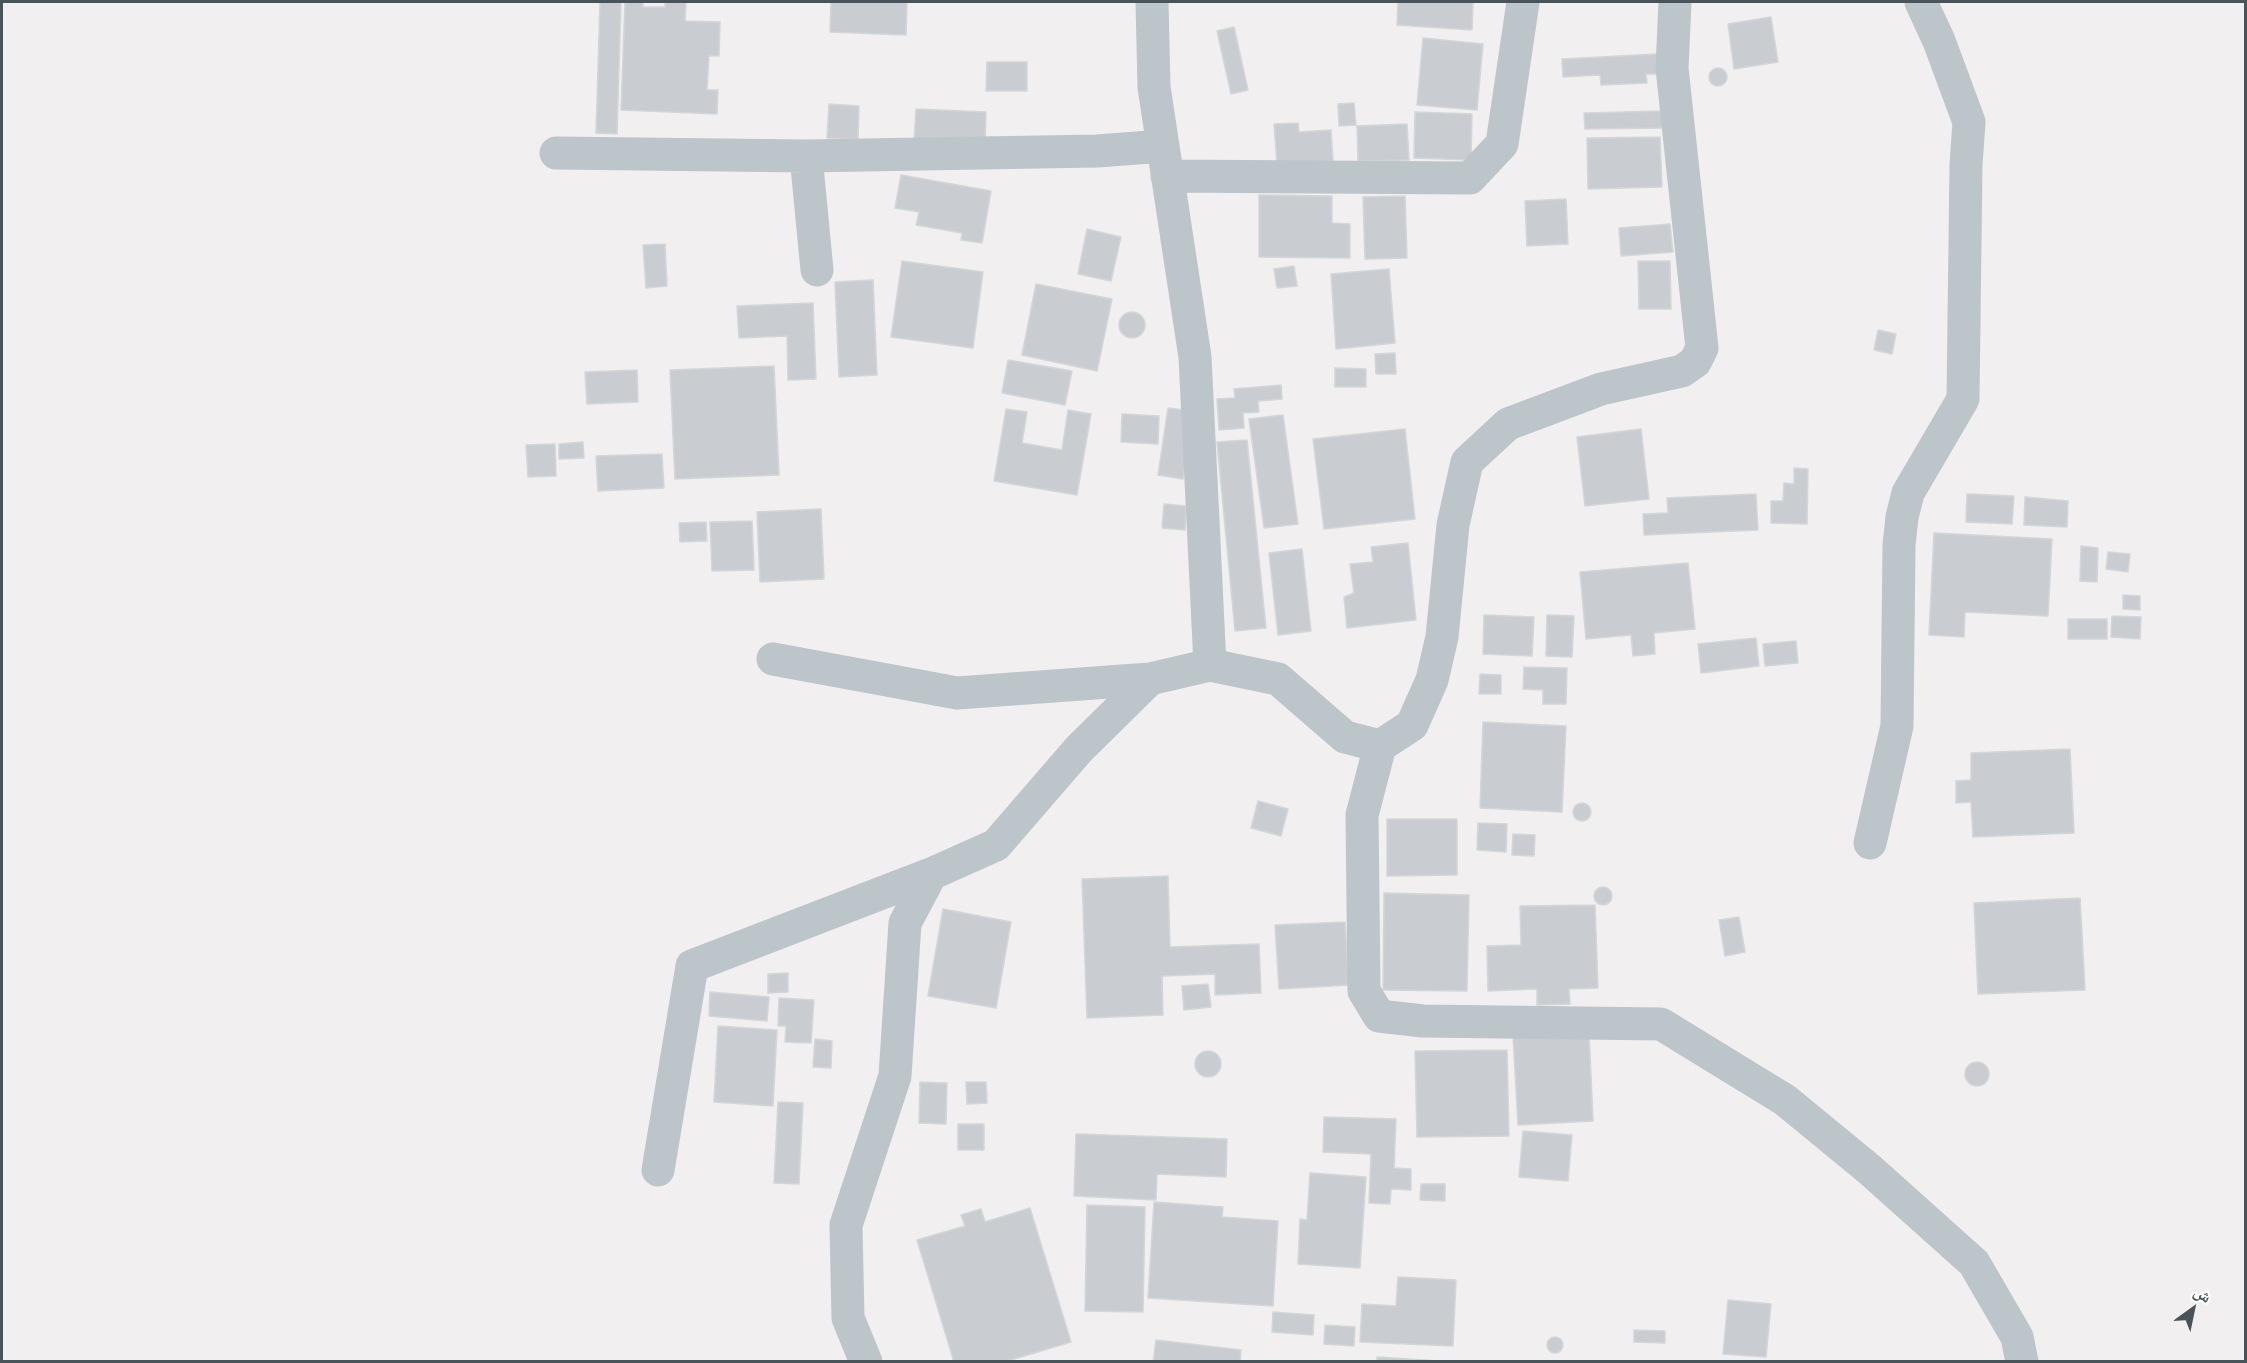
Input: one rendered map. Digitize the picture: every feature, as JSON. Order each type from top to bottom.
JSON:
[{"type":"street","points":[[1152,2],[1154,87],[1195,357],[1210,665]]},
{"type":"street","points":[[556,153],[806,156],[1097,151],[1165,161],[1470,178],[1502,144],[1522,2]]},
{"type":"street","points":[[1675,2],[1672,68],[1701,348],[1695,362],[1682,371],[1600,389],[1508,424],[1467,462],[1454,525],[1442,637],[1432,680],[1412,725],[1380,746],[1362,815],[1364,991],[1379,1016],[1423,1021],[1661,1024],[1785,1100],[1869,1169],[1974,1263],[2017,1337],[2022,1362]]},
{"type":"street","points":[[1870,843],[1897,726],[1899,545],[1902,517],[1908,493],[1963,399],[1966,165],[1969,122],[1939,41],[1921,2]]},
{"type":"street","points":[[806,156],[817,270]]},
{"type":"street","points":[[773,659],[957,693],[1150,679],[1210,665],[1278,679],[1345,737],[1380,746]]},
{"type":"street","points":[[658,1170],[692,966],[931,874],[996,844],[1078,749],[1150,679]]},
{"type":"street","points":[[866,1362],[848,1318],[846,1225],[896,1076],[905,923],[931,874]]},
{"type":"building","points":[[600,2],[621,2],[617,134],[596,133]]},
{"type":"building","points":[[625,2],[643,2],[643,7],[665,7],[665,2],[686,2],[685,21],[720,22],[719,56],[709,56],[707,90],[718,90],[717,114],[621,110]]},
{"type":"building","points":[[831,2],[907,2],[906,35],[830,32]]},
{"type":"building","points":[[1398,2],[1473,2],[1472,30],[1397,25]]},
{"type":"building","points":[[1771,17],[1778,62],[1734,69],[1728,24]]},
{"type":"building","points":[[1234,27],[1248,90],[1231,94],[1217,31]]},
{"type":"building","points":[[1423,38],[1483,44],[1477,110],[1417,105]]},
{"type":"building","points":[[1657,54],[1658,74],[1646,74],[1647,83],[1601,85],[1600,75],[1563,77],[1562,59]]},
{"type":"building","points":[[987,62],[1027,62],[1027,91],[986,91]]},
{"type":"building","points":[[1714,68],[1722,68],[1727,73],[1725,84],[1714,86],[1709,81],[1709,73]]},
{"type":"building","points":[[1354,103],[1356,125],[1339,126],[1338,104]]},
{"type":"building","points":[[829,104],[859,106],[858,139],[827,138]]},
{"type":"building","points":[[916,109],[986,112],[985,143],[914,141]]},
{"type":"building","points":[[1662,111],[1662,128],[1585,129],[1584,113]]},
{"type":"building","points":[[1415,112],[1472,114],[1471,160],[1414,158]]},
{"type":"building","points":[[1298,123],[1299,132],[1331,130],[1333,161],[1277,164],[1274,124]]},
{"type":"building","points":[[1407,124],[1409,160],[1358,161],[1357,126]]},
{"type":"building","points":[[1660,137],[1662,187],[1588,189],[1587,138]]},
{"type":"building","points":[[901,175],[991,191],[982,243],[961,240],[962,233],[916,225],[919,212],[895,208]]},
{"type":"building","points":[[1259,195],[1332,196],[1332,223],[1350,224],[1350,258],[1259,257]]},
{"type":"building","points":[[1405,196],[1407,258],[1365,259],[1363,197]]},
{"type":"building","points":[[1566,199],[1568,244],[1527,246],[1525,201]]},
{"type":"building","points":[[1670,224],[1673,252],[1621,256],[1619,228]]},
{"type":"building","points":[[1087,229],[1121,237],[1111,281],[1078,274]]},
{"type":"building","points":[[665,244],[667,286],[646,288],[643,245]]},
{"type":"building","points":[[902,261],[983,272],[973,348],[891,337]]},
{"type":"building","points":[[1638,261],[1670,261],[1671,309],[1639,309]]},
{"type":"building","points":[[1294,266],[1297,286],[1277,288],[1274,269]]},
{"type":"building","points":[[1389,269],[1395,343],[1336,349],[1331,274]]},
{"type":"building","points":[[873,280],[877,375],[839,377],[835,282]]},
{"type":"building","points":[[1036,284],[1112,299],[1097,371],[1022,355]]},
{"type":"building","points":[[813,303],[816,379],[788,380],[787,336],[739,338],[737,306]]},
{"type":"building","points":[[1132,312],[1141,316],[1145,325],[1141,334],[1132,338],[1123,334],[1119,325],[1123,316]]},
{"type":"building","points":[[1878,330],[1896,334],[1892,354],[1874,350]]},
{"type":"building","points":[[1395,353],[1396,374],[1376,374],[1375,354]]},
{"type":"building","points":[[1008,360],[1072,371],[1065,405],[1002,393]]},
{"type":"building","points":[[774,366],[779,475],[675,479],[670,370]]},
{"type":"building","points":[[1335,368],[1366,369],[1366,387],[1335,387]]},
{"type":"building","points":[[637,370],[638,402],[587,404],[585,372]]},
{"type":"building","points":[[1281,385],[1282,399],[1258,401],[1259,412],[1243,413],[1244,428],[1219,430],[1217,399],[1235,398],[1234,389]]},
{"type":"building","points":[[1168,408],[1193,411],[1183,479],[1158,475]]},
{"type":"building","points":[[1006,409],[1027,412],[1022,443],[1062,450],[1068,410],[1091,414],[1077,495],[994,481]]},
{"type":"building","points":[[1122,414],[1159,416],[1158,444],[1121,442]]},
{"type":"building","points":[[1283,415],[1298,524],[1264,528],[1249,419]]},
{"type":"building","points":[[1405,429],[1415,519],[1324,529],[1313,439]]},
{"type":"building","points":[[1641,429],[1649,499],[1585,506],[1577,437]]},
{"type":"building","points":[[1247,440],[1266,628],[1235,631],[1217,442]]},
{"type":"building","points":[[583,442],[584,458],[559,459],[559,444]]},
{"type":"building","points":[[555,444],[556,476],[528,477],[526,445]]},
{"type":"building","points":[[662,454],[664,488],[598,491],[596,456]]},
{"type":"building","points":[[1794,468],[1808,469],[1807,524],[1771,523],[1771,501],[1783,501],[1784,483],[1794,484]]},
{"type":"building","points":[[1756,494],[1758,530],[1644,535],[1643,514],[1668,513],[1667,498]]},
{"type":"building","points":[[1967,494],[2014,496],[2012,524],[1966,522]]},
{"type":"building","points":[[2025,497],[2068,501],[2067,527],[2024,525]]},
{"type":"building","points":[[1164,504],[1186,506],[1185,530],[1162,528]]},
{"type":"building","points":[[821,509],[824,579],[760,582],[757,512]]},
{"type":"building","points":[[752,521],[754,570],[712,571],[710,522]]},
{"type":"building","points":[[706,522],[707,541],[680,542],[679,523]]},
{"type":"building","points":[[1934,533],[2052,539],[2048,616],[1965,612],[1964,637],[1929,635]]},
{"type":"building","points":[[1408,543],[1416,620],[1347,628],[1344,597],[1354,593],[1350,564],[1373,562],[1371,547]]},
{"type":"building","points":[[2081,546],[2098,548],[2097,582],[2080,581]]},
{"type":"building","points":[[1302,549],[1311,631],[1278,635],[1269,553]]},
{"type":"building","points":[[2108,552],[2130,554],[2128,572],[2106,569]]},
{"type":"building","points":[[1688,563],[1695,629],[1654,633],[1655,654],[1633,656],[1631,635],[1586,639],[1580,572]]},
{"type":"building","points":[[2123,595],[2140,596],[2140,610],[2123,609]]},
{"type":"building","points":[[1484,615],[1534,617],[1532,656],[1483,654]]},
{"type":"building","points":[[1547,615],[1574,616],[1572,657],[1546,656]]},
{"type":"building","points":[[2112,616],[2141,617],[2140,639],[2111,637]]},
{"type":"building","points":[[2068,619],[2107,619],[2107,639],[2068,639]]},
{"type":"building","points":[[1756,638],[1759,666],[1701,673],[1698,644]]},
{"type":"building","points":[[1796,641],[1798,663],[1765,666],[1763,644]]},
{"type":"building","points":[[1524,667],[1567,668],[1566,704],[1543,704],[1543,690],[1523,689]]},
{"type":"building","points":[[1480,674],[1501,675],[1501,694],[1479,694]]},
{"type":"building","points":[[1483,722],[1566,726],[1562,812],[1480,808]]},
{"type":"building","points":[[2070,749],[2074,833],[1973,837],[1971,802],[1956,803],[1956,781],[1971,780],[1971,753]]},
{"type":"building","points":[[1258,801],[1288,809],[1281,836],[1251,828]]},
{"type":"building","points":[[1582,803],[1588,806],[1591,812],[1588,818],[1582,821],[1576,818],[1573,812],[1576,806]]},
{"type":"building","points":[[1387,819],[1457,819],[1457,875],[1387,876]]},
{"type":"building","points":[[1478,823],[1507,824],[1506,852],[1477,850]]},
{"type":"building","points":[[1513,834],[1535,835],[1534,856],[1512,855]]},
{"type":"building","points":[[1168,876],[1170,947],[1259,944],[1261,993],[1215,995],[1215,974],[1162,976],[1163,1015],[1087,1018],[1082,879]]},
{"type":"building","points":[[1599,887],[1607,887],[1612,892],[1610,903],[1599,905],[1594,900],[1594,892]]},
{"type":"building","points":[[1384,893],[1469,895],[1467,991],[1383,990]]},
{"type":"building","points":[[2080,898],[2085,990],[1978,994],[1974,903]]},
{"type":"building","points":[[1595,905],[1598,988],[1569,989],[1570,1004],[1537,1005],[1537,989],[1488,991],[1487,946],[1521,945],[1520,906]]},
{"type":"building","points":[[943,909],[1011,922],[996,1008],[928,996]]},
{"type":"building","points":[[1739,917],[1745,952],[1725,956],[1719,920]]},
{"type":"building","points":[[1345,922],[1349,985],[1279,989],[1275,925]]},
{"type":"building","points":[[788,973],[788,992],[768,993],[768,974]]},
{"type":"building","points":[[1208,984],[1211,1007],[1184,1010],[1182,986]]},
{"type":"building","points":[[710,992],[769,997],[767,1021],[709,1016]]},
{"type":"building","points":[[779,998],[814,1000],[811,1043],[785,1042],[786,1026],[778,1026]]},
{"type":"building","points":[[718,1026],[777,1030],[773,1106],[714,1102]]},
{"type":"building","points":[[1589,1033],[1593,1121],[1518,1125],[1513,1036]]},
{"type":"building","points":[[815,1039],[832,1041],[831,1068],[813,1067]]},
{"type":"building","points":[[1507,1050],[1509,1136],[1417,1137],[1415,1051]]},
{"type":"building","points":[[1208,1051],[1217,1055],[1221,1064],[1217,1073],[1208,1077],[1199,1073],[1195,1064],[1199,1055]]},
{"type":"building","points":[[1977,1062],[1985,1066],[1989,1074],[1985,1082],[1977,1086],[1969,1082],[1965,1074],[1969,1066]]},
{"type":"building","points":[[920,1082],[947,1083],[946,1124],[919,1123]]},
{"type":"building","points":[[966,1082],[986,1082],[987,1103],[967,1104]]},
{"type":"building","points":[[778,1102],[803,1103],[799,1184],[774,1183]]},
{"type":"building","points":[[1324,1117],[1396,1119],[1394,1168],[1411,1169],[1411,1190],[1391,1189],[1390,1204],[1369,1203],[1371,1154],[1323,1152]]},
{"type":"building","points":[[958,1124],[984,1124],[984,1150],[958,1150]]},
{"type":"building","points":[[1523,1131],[1572,1135],[1568,1181],[1519,1177]]},
{"type":"building","points":[[1076,1134],[1227,1139],[1226,1177],[1157,1174],[1156,1200],[1074,1196]]},
{"type":"building","points":[[1310,1173],[1366,1177],[1360,1268],[1298,1264],[1300,1219],[1307,1220]]},
{"type":"building","points":[[1421,1184],[1445,1184],[1445,1201],[1420,1200]]},
{"type":"building","points":[[1154,1202],[1223,1207],[1222,1217],[1278,1221],[1273,1306],[1148,1298]]},
{"type":"building","points":[[1087,1205],[1145,1207],[1143,1312],[1085,1311]]},
{"type":"building","points":[[1030,1208],[1071,1342],[1004,1362],[954,1362],[917,1240],[965,1226],[961,1215],[981,1209],[985,1222]]},
{"type":"building","points":[[1398,1277],[1456,1280],[1453,1346],[1360,1342],[1362,1304],[1396,1306]]},
{"type":"building","points":[[1728,1300],[1771,1304],[1766,1357],[1723,1354]]},
{"type":"building","points":[[1273,1312],[1314,1315],[1313,1335],[1272,1332]]},
{"type":"building","points":[[1325,1325],[1355,1327],[1354,1346],[1324,1344]]},
{"type":"building","points":[[1634,1330],[1665,1331],[1665,1343],[1634,1342]]},
{"type":"building","points":[[1552,1337],[1558,1337],[1563,1345],[1561,1351],[1552,1353],[1547,1348],[1547,1342]]},
{"type":"building","points":[[1156,1340],[1241,1350],[1240,1362],[1153,1362]]},
{"type":"building","points":[[1377,1357],[1455,1362],[1377,1362]]}]
